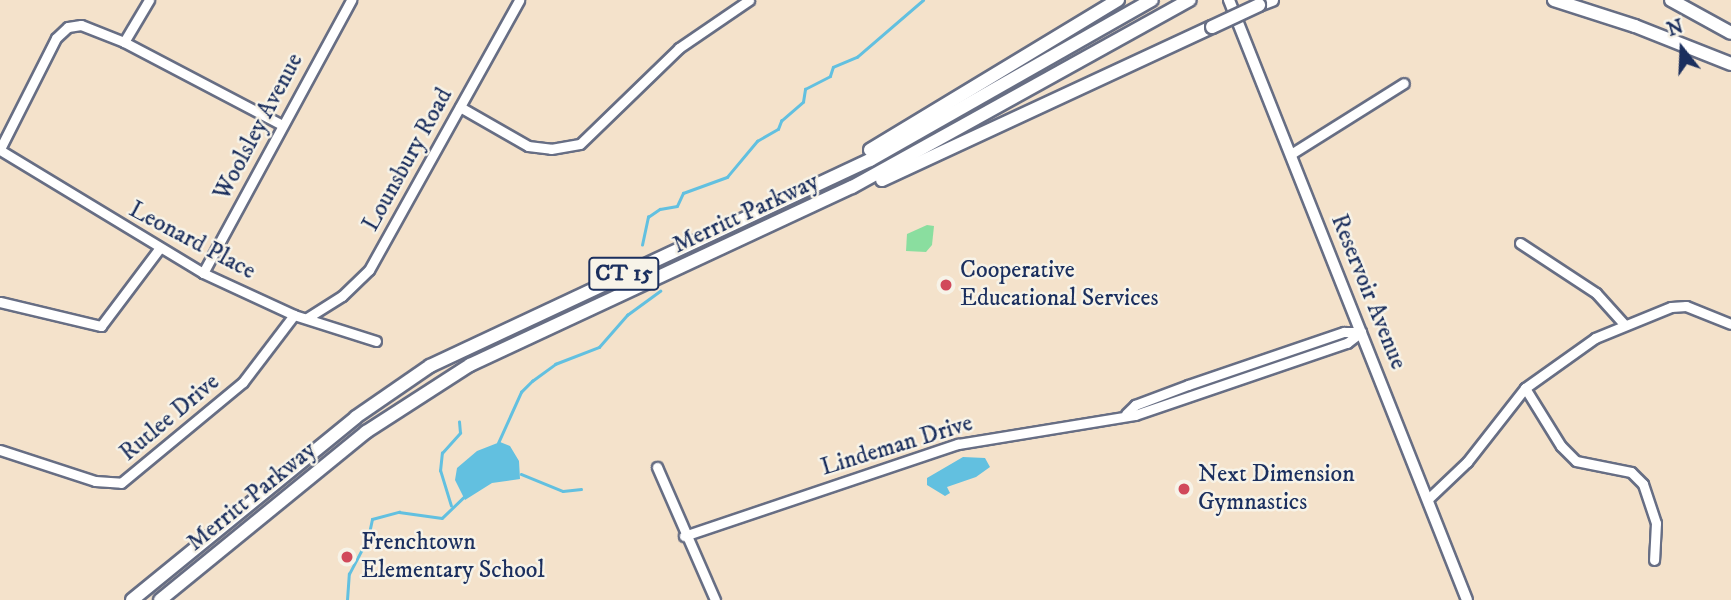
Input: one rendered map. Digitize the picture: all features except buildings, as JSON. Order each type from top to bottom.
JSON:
[{"type":"highway","points":[[781,202],[790,191],[927,118],[1118,0]]},
{"type":"highway","name":"Merritt Parkway","points":[[132,600],[356,417],[430,366],[924,132],[1152,0]]},
{"type":"highway","name":"Merritt Parkway","points":[[160,600],[366,432],[428,390],[492,354],[800,212],[935,143],[1189,0]]},
{"type":"highway","points":[[800,212],[824,207],[1272,0]]},
{"type":"highway","points":[[1554,0],[1635,26],[1731,64]]},
{"type":"highway","points":[[1671,0],[1731,33]]},
{"type":"main road","name":"Reservoir Avenue","points":[[1229,0],[1467,600]]},
{"type":"street","points":[[124,42],[149,0]]},
{"type":"street","name":"Woolsley Avenue","points":[[203,272],[280,124],[351,0]]},
{"type":"street","name":"Lounsbury Road","points":[[307,318],[369,270],[519,0]]},
{"type":"street","points":[[460,107],[528,146],[551,149],[580,144],[680,48],[749,0]]},
{"type":"street","points":[[0,149],[56,38],[68,27],[81,25],[124,42],[280,124]]},
{"type":"street","points":[[1291,154],[1404,83]]},
{"type":"street","name":"Leonard Place","points":[[0,149],[159,249],[203,272],[294,315],[376,341]]},
{"type":"street","points":[[1520,243],[1595,293],[1623,324]]},
{"type":"street","points":[[0,302],[101,326],[159,249]]},
{"type":"street","points":[[1428,499],[1467,462],[1525,387],[1623,324],[1686,306],[1731,324]]},
{"type":"street","name":"Rutlee Drive","points":[[0,450],[95,481],[121,483],[243,382],[294,315]]},
{"type":"street","name":"Lindeman Drive","points":[[1126,414],[1147,400],[1205,379],[1344,332],[1361,332]]},
{"type":"street","name":"Lindeman Drive","points":[[684,536],[958,444],[1060,430],[1150,410],[1347,343],[1361,332]]},
{"type":"street","points":[[1226,372],[1231,383]]},
{"type":"street","points":[[1205,379],[1209,391]]},
{"type":"street","points":[[1525,387],[1561,446],[1576,461],[1631,472],[1643,484],[1656,523],[1654,561]]},
{"type":"street","points":[[1147,400],[1150,410]]},
{"type":"street","points":[[657,467],[684,536],[715,600]]},
{"type":"green space","points":[[927,225],[934,226],[932,245],[926,252],[906,251],[907,234]]},
{"type":"water","points":[[500,442],[510,446],[519,461],[520,479],[492,483],[465,500],[455,480],[457,468],[477,451]]},
{"type":"water","points":[[963,457],[985,458],[990,467],[976,477],[947,487],[950,493],[945,496],[927,485],[927,478]]},
{"type":"waterway","points":[[642,245],[648,217],[660,209],[677,206],[683,193],[727,177],[757,141],[778,129],[781,121],[803,102],[805,89],[830,76],[833,67],[857,57],[923,0]]},
{"type":"waterway","points":[[498,443],[521,392],[532,381],[555,364],[599,347],[627,315],[660,291]]},
{"type":"waterway","points":[[451,506],[440,471],[442,453],[460,433],[459,422]]},
{"type":"waterway","points":[[521,474],[563,491],[581,489]]},
{"type":"waterway","points":[[347,600],[349,574],[368,538],[372,519],[399,512],[442,518],[465,496]]},
{"type":"place","name":"Cooperative Educational Services","points":[[946,285]]},
{"type":"place","name":"Next Dimension Gymnastics","points":[[1184,489]]},
{"type":"place","name":"Frenchtown Elementary School","points":[[347,557]]}]
